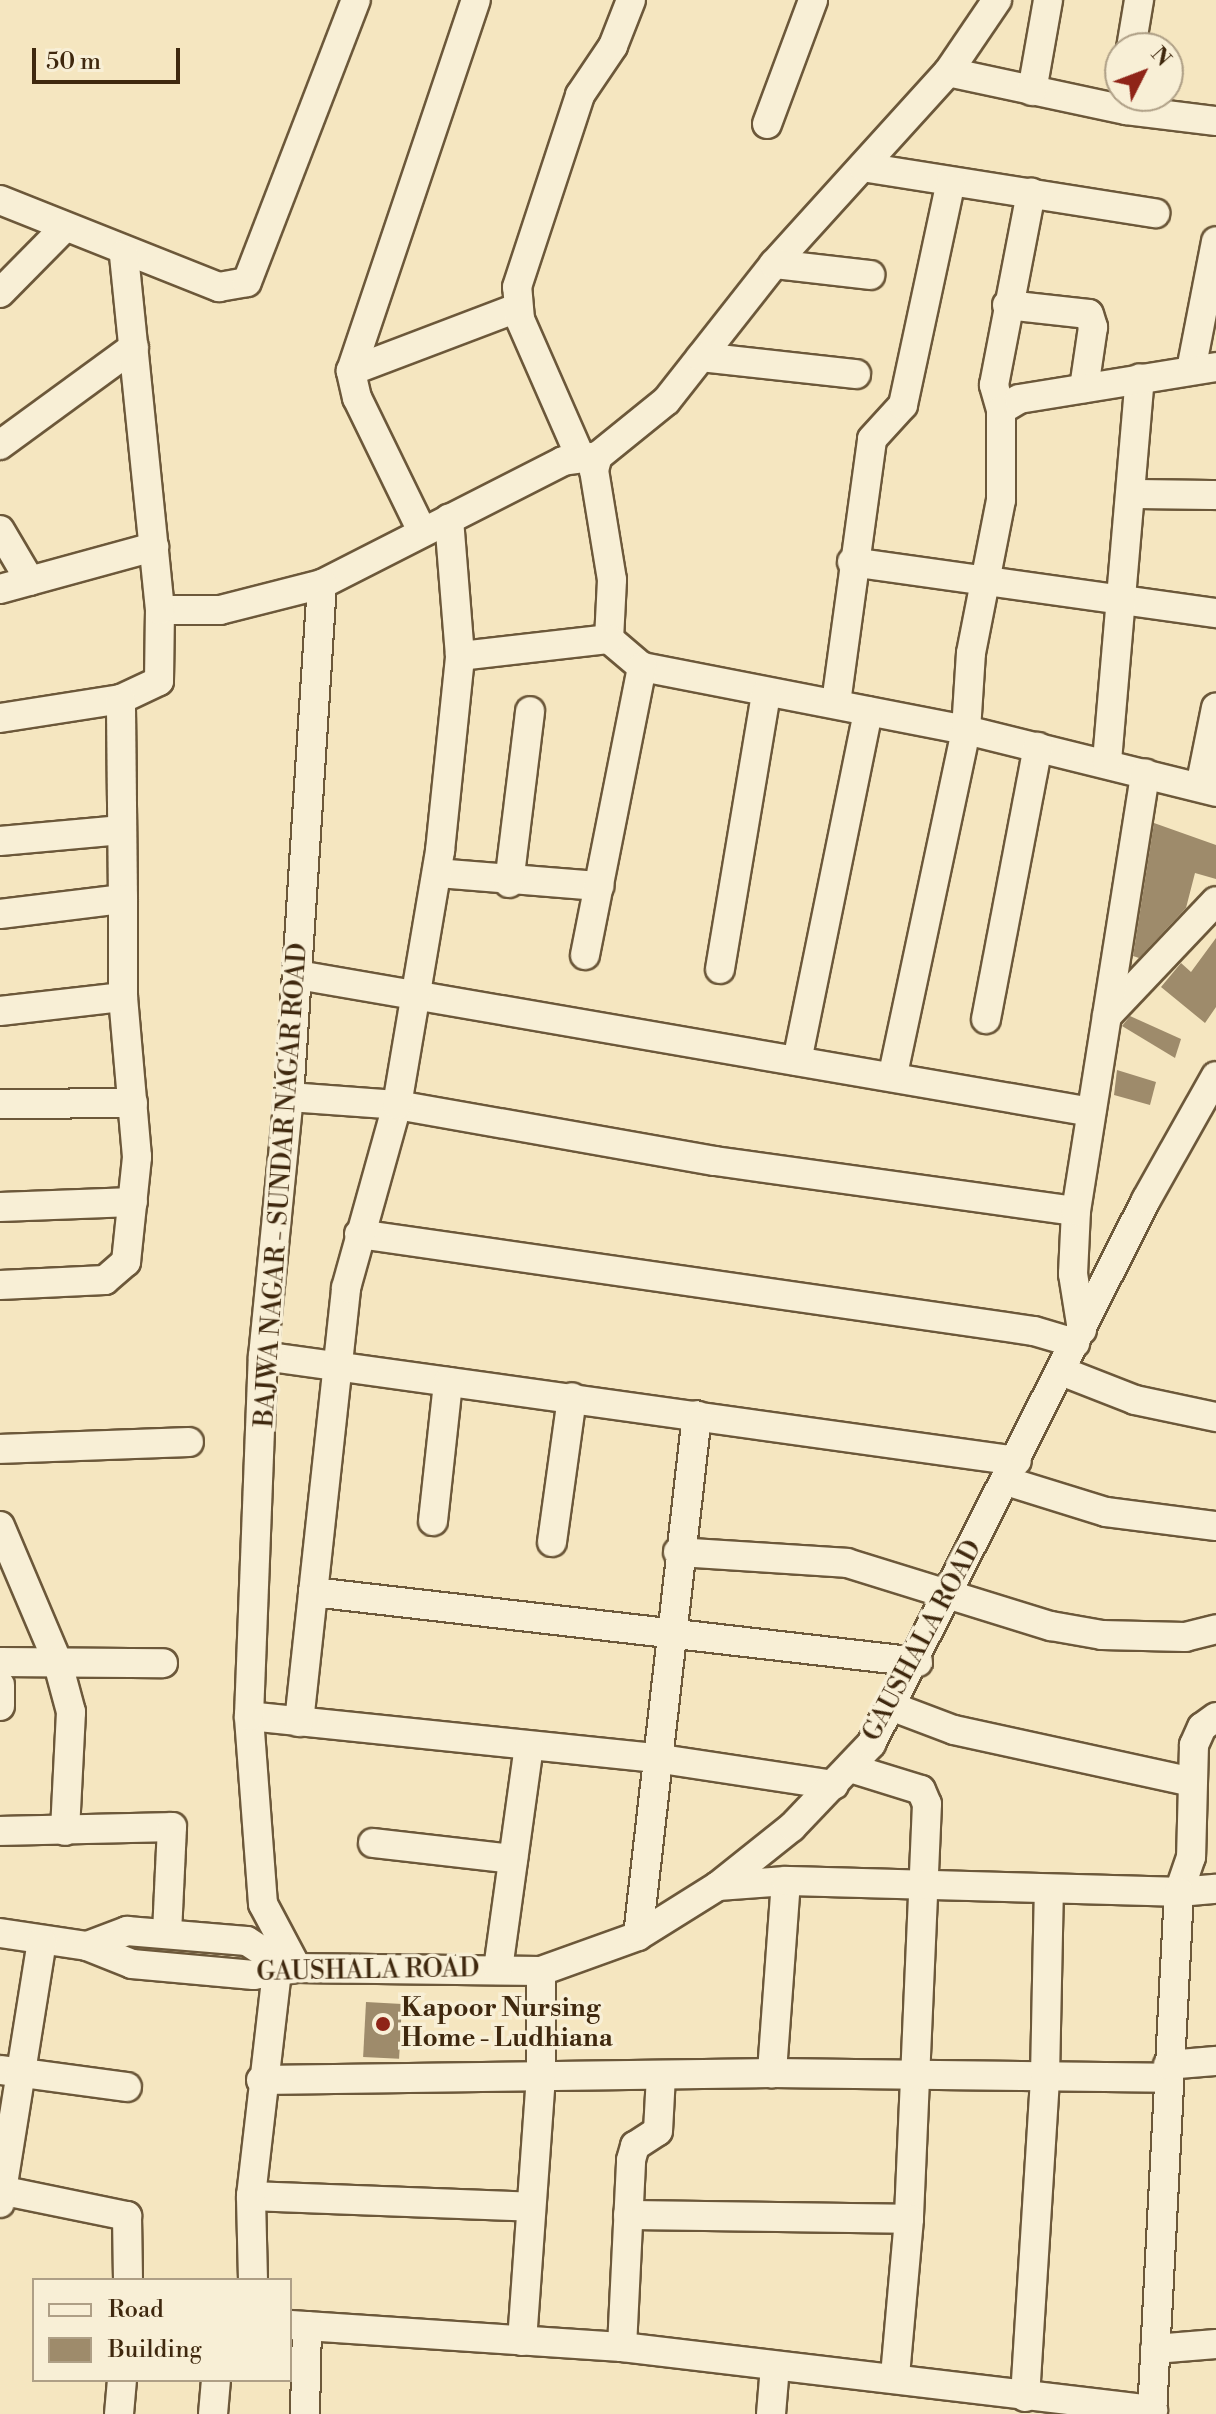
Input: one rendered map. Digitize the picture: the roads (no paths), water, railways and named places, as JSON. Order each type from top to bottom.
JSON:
[{"type":"street","points":[[0,200],[124,254],[219,287],[247,282],[256,273],[356,0]]},
{"type":"street","points":[[422,531],[357,398],[351,371],[476,0]]},
{"type":"street","points":[[609,639],[612,580],[594,470],[517,308],[517,287],[580,95],[607,57],[631,0]]},
{"type":"street","points":[[767,124],[813,0]]},
{"type":"street","points":[[160,610],[220,610],[322,584],[449,518],[589,456],[666,401],[774,264],[948,72],[997,0]]},
{"type":"street","points":[[1032,91],[1048,0]]},
{"type":"street","points":[[1134,32],[1139,0]]},
{"type":"street","points":[[948,72],[1032,91],[1104,100]]},
{"type":"street","points":[[1170,112],[1216,121]]},
{"type":"street","points":[[863,167],[1155,213]]},
{"type":"street","points":[[836,703],[852,562],[872,439],[903,405],[951,182]]},
{"type":"street","points":[[893,1074],[966,730],[971,653],[988,582],[1001,500],[1001,410],[994,385],[1031,193]]},
{"type":"street","points":[[0,293],[64,228]]},
{"type":"street","points":[[1001,410],[1019,399],[1204,368],[1216,241]]},
{"type":"street","points":[[0,718],[121,699],[159,681],[160,610],[124,254]]},
{"type":"street","points":[[774,264],[870,275]]},
{"type":"street","points":[[1007,305],[1089,314],[1093,327],[1084,388]]},
{"type":"street","points":[[351,371],[517,308]]},
{"type":"street","points":[[0,445],[134,347]]},
{"type":"street","points":[[701,357],[856,374]]},
{"type":"street","points":[[1107,761],[1125,602],[1140,378]]},
{"type":"street","points":[[1133,494],[1216,495]]},
{"type":"street","points":[[299,1722],[338,1366],[359,1234],[378,1190],[397,1105],[437,873],[460,656],[449,518]]},
{"type":"street","points":[[0,530],[30,581]]},
{"type":"street","points":[[0,589],[154,547]]},
{"type":"street","points":[[852,562],[1216,613]]},
{"type":"street","name":"BAJWA NAGAR - SUNDAR NAGAR ROAD","points":[[279,1970],[263,1904],[249,1716],[263,1356],[289,1097],[322,584]]},
{"type":"street","points":[[460,656],[609,639],[642,667],[966,730],[1107,761],[1208,789],[1216,708]]},
{"type":"street","points":[[585,955],[642,667]]},
{"type":"street","points":[[720,969],[766,693]]},
{"type":"street","points":[[0,1285],[114,1277],[126,1262],[133,1202],[133,1103],[123,997],[121,699]]},
{"type":"street","points":[[509,883],[530,711]]},
{"type":"street","points":[[797,1061],[868,711]]},
{"type":"street","points":[[986,1019],[1038,747]]},
{"type":"street","points":[[359,1234],[1078,1336],[1073,1274],[1076,1211],[1145,773]]},
{"type":"street","points":[[0,841],[122,830]]},
{"type":"street","points":[[437,873],[509,883],[539,879],[599,886]]},
{"type":"street","points":[[0,914],[123,899]]},
{"type":"street","points":[[1107,1016],[1216,901]]},
{"type":"street","points":[[298,975],[797,1061],[893,1074],[1091,1112]]},
{"type":"street","points":[[0,1011],[123,997]]},
{"type":"street","name":"GAUSHALA ROAD","points":[[0,1933],[42,1942],[87,1946],[132,1964],[279,1970],[541,1971],[638,1936],[718,1886],[842,1776],[893,1707],[1078,1336],[1212,1087]]},
{"type":"street","points":[[289,1097],[397,1105],[715,1161],[1076,1211]]},
{"type":"street","points":[[0,1104],[133,1103]]},
{"type":"street","points":[[0,1207],[133,1202]]},
{"type":"street","points":[[263,1356],[697,1415],[1011,1471],[1106,1512],[1216,1526]]},
{"type":"street","points":[[1061,1371],[1135,1400],[1216,1417]]},
{"type":"street","points":[[433,1521],[448,1382]]},
{"type":"street","points":[[552,1542],[572,1397]]},
{"type":"street","points":[[638,1936],[667,1632],[697,1415]]},
{"type":"street","points":[[0,1449],[189,1442]]},
{"type":"street","points":[[0,1526],[57,1660],[71,1712],[65,1831]]},
{"type":"street","points":[[678,1552],[847,1563],[950,1590],[1024,1618],[1102,1635],[1185,1637],[1216,1629]]},
{"type":"street","points":[[313,1592],[918,1662]]},
{"type":"street","points":[[0,1662],[163,1663]]},
{"type":"street","points":[[0,1685],[0,1706]]},
{"type":"street","points":[[893,1707],[954,1730],[1192,1782]]},
{"type":"street","points":[[249,1716],[842,1776],[924,1792],[925,1885],[909,2219],[895,2377]]},
{"type":"street","points":[[305,2414],[299,2326],[622,2347],[895,2377],[1008,2401],[1152,2412],[1167,2071],[1179,1892],[1191,1857],[1194,1745],[1202,1727],[1216,1717]]},
{"type":"street","points":[[498,1969],[529,1746]]},
{"type":"street","points":[[0,1831],[172,1827],[167,1934]]},
{"type":"street","points":[[373,1843],[513,1859]]},
{"type":"street","points":[[772,2073],[786,1881]]},
{"type":"street","points":[[718,1886],[786,1881],[1049,1891],[1179,1892],[1216,1889]]},
{"type":"street","points":[[1008,2401],[1045,2076],[1049,1891]]},
{"type":"street","points":[[87,1946],[127,1931],[247,1941],[279,1970],[261,2080],[251,2196],[253,2278]]},
{"type":"street","points":[[42,1942],[9,2072],[1,2194],[127,2216],[128,2278]]},
{"type":"street","points":[[522,2341],[541,2077],[541,1971]]},
{"type":"street","points":[[261,2080],[772,2073],[1045,2076],[1167,2071],[1216,2061]]},
{"type":"street","points":[[9,2072],[127,2087]]},
{"type":"street","points":[[622,2347],[633,2150],[658,2131],[661,2075]]},
{"type":"street","points":[[251,2196],[531,2207]]},
{"type":"street","points":[[628,2215],[909,2219]]},
{"type":"street","points":[[1155,2349],[1216,2344]]},
{"type":"street","points":[[771,2414],[775,2366]]},
{"type":"street","points":[[119,2414],[122,2382]]},
{"type":"street","points":[[213,2414],[216,2382]]},
{"type":"place","name":"Kapoor Nursing Home - Ludhiana","points":[[383,2024]]}]
